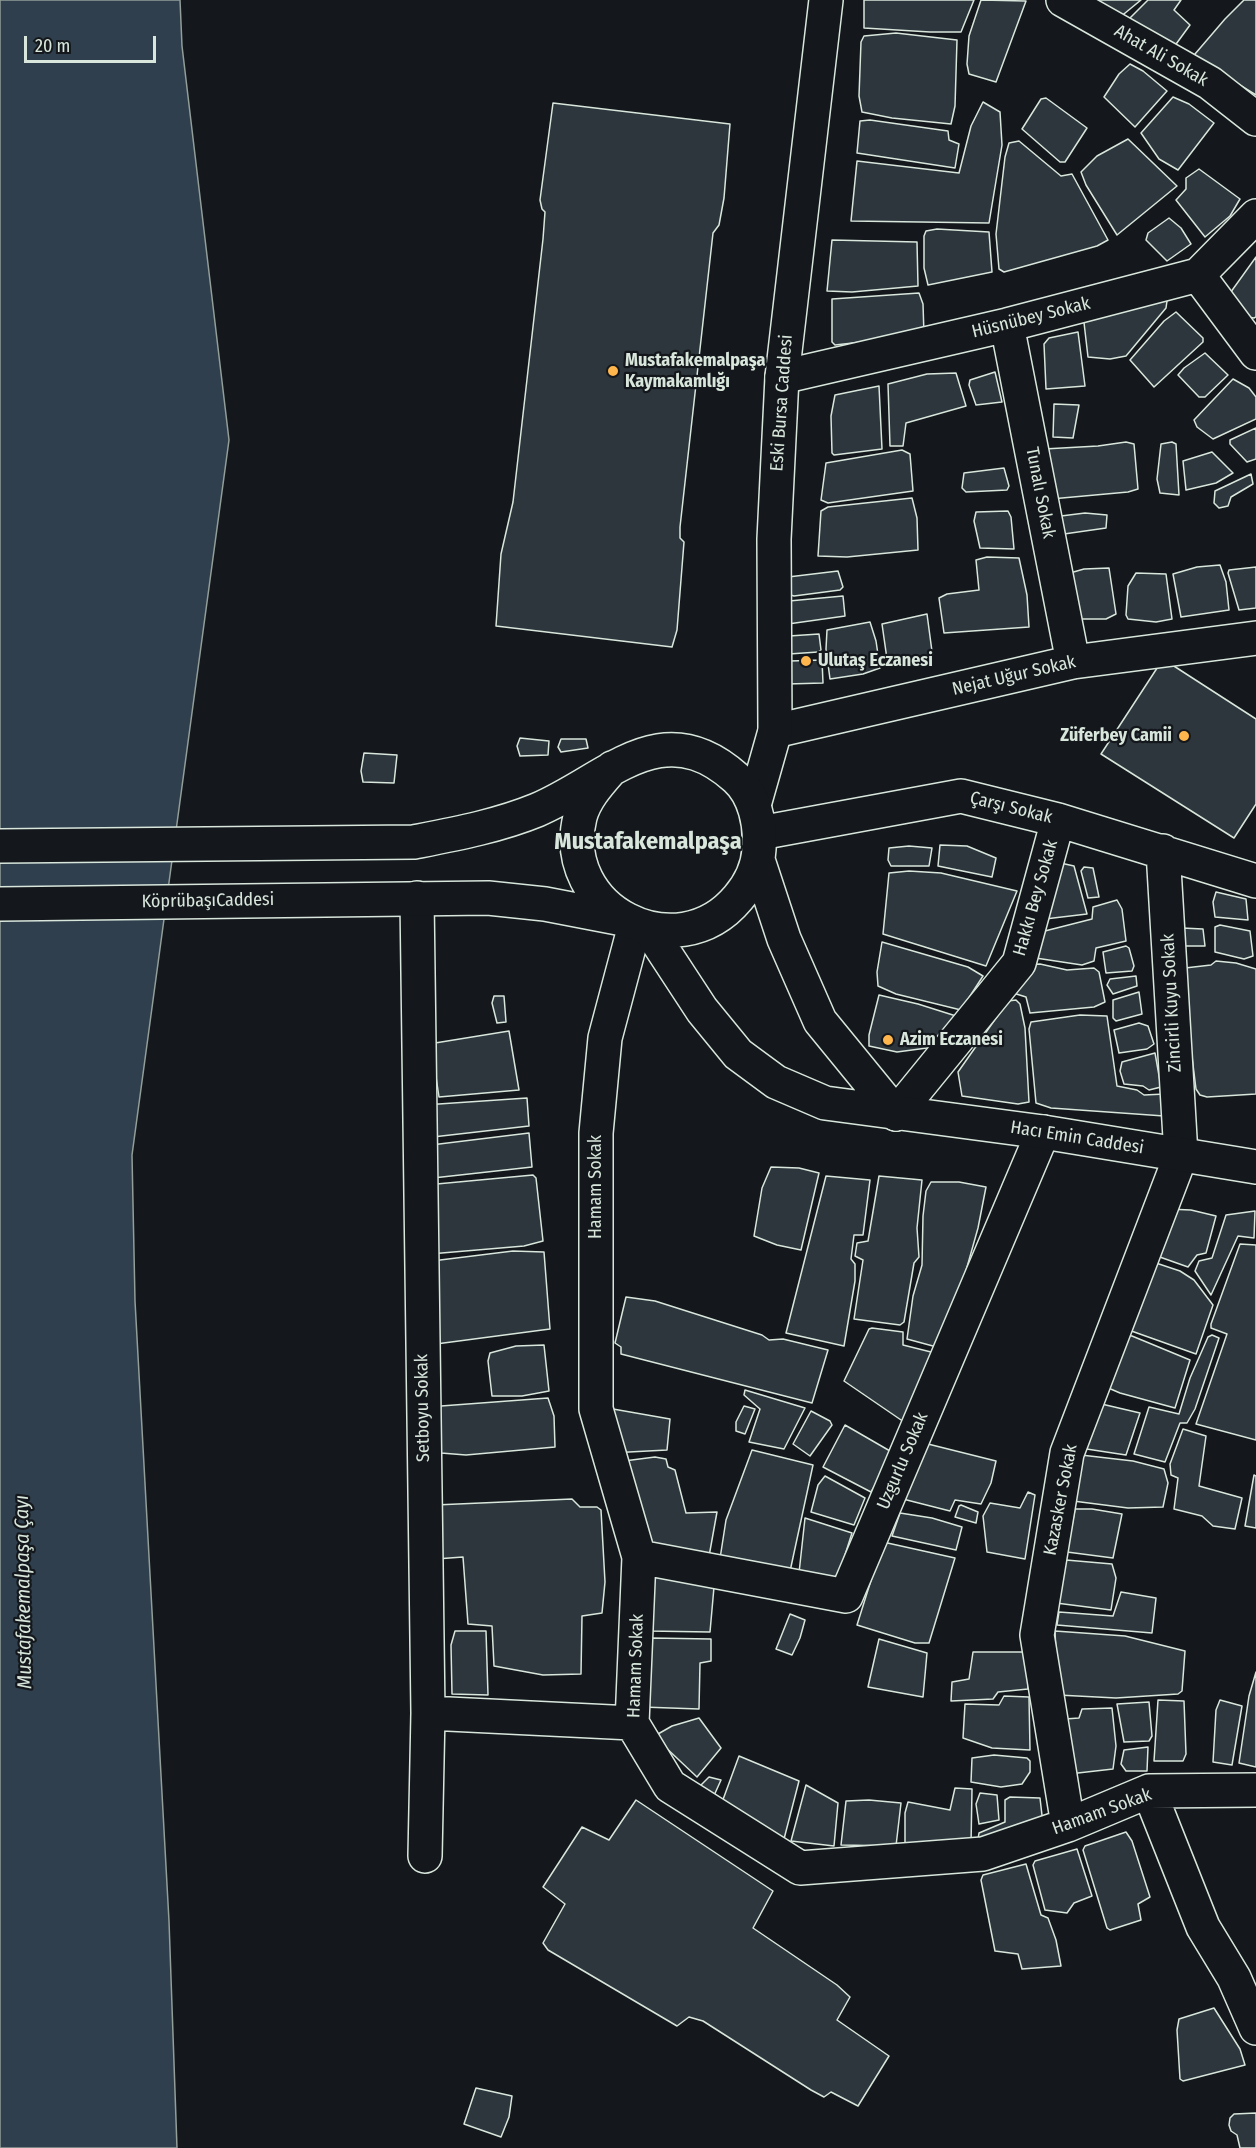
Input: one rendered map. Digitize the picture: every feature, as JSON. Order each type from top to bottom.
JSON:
[{"type":"street","name":"Eski Bursa Caddesi","points":[[757,833],[775,731],[774,538],[782,377],[826,0]]},
{"type":"street","name":"Ahat Ali Sokak","points":[[1063,0],[1210,83],[1256,119]]},
{"type":"street","points":[[1256,216],[1197,276],[1256,353]]},
{"type":"street","name":"Hüsnübey Sokak","points":[[782,377],[1007,325],[1197,276]]},
{"type":"street","name":"Tunalı Sokak","points":[[1007,325],[1073,662]]},
{"type":"street","name":"Nejat Uğur Sokak","points":[[775,731],[1073,662],[1256,638]]},
{"type":"street","points":[[0,846],[414,842],[464,833],[537,810],[637,754],[664,748],[692,751],[718,762],[739,781],[757,833],[784,939],[820,1021],[897,1114]]},
{"type":"street","points":[[612,768],[592,790],[580,818],[578,847],[585,876],[601,900],[636,924],[678,931],[705,924],[729,909],[747,886],[757,833]]},
{"type":"street","name":"Çarşı Sokak","points":[[757,833],[961,796],[1058,820],[1256,881]]},
{"type":"street","name":"Hakkı Bey Sokak","points":[[897,1114],[1019,963],[1058,820]]},
{"type":"street","name":"Zincirli Kuyu Sokak","points":[[1163,851],[1181,1155]]},
{"type":"street","name":"Setboyu Sokak","points":[[417,898],[428,1713],[425,1856]]},
{"type":"street","name":"KöprübaşıCaddesi","points":[[0,904],[488,898],[545,904],[636,924]]},
{"type":"street","name":"Hacı Emin Caddesi","points":[[636,924],[738,1054],[776,1082],[825,1103],[1043,1132],[1256,1167]]},
{"type":"street","name":"Hamam Sokak","points":[[636,924],[605,1038],[596,1132],[596,1409],[639,1557],[632,1723],[670,1786],[800,1868],[983,1854],[1068,1825],[1149,1791],[1256,1790]]},
{"type":"street","name":"Uzgurlu Sokak","points":[[639,1557],[846,1596],[1043,1132]]},
{"type":"street","name":"Kazasker Sokak","points":[[1068,1825],[1037,1635],[1067,1453],[1181,1155]]},
{"type":"street","points":[[428,1713],[632,1723]]},
{"type":"street","points":[[1149,1791],[1203,1928],[1245,1971],[1256,2028]]},
{"type":"water","name":"Mustafakemalpaşa Çayı","points":[[0,0],[180,0],[182,46],[229,440],[132,1155],[135,1301],[169,1921],[177,2148],[0,2148]]},
{"type":"building","points":[[864,0],[974,0],[961,32],[930,32],[864,28]]},
{"type":"building","points":[[981,0],[1026,1],[996,82],[969,74],[967,64],[969,36]]},
{"type":"building","points":[[1091,0],[1141,0],[1119,18]]},
{"type":"building","points":[[1148,0],[1181,0],[1174,10],[1190,25],[1171,51],[1127,21]]},
{"type":"building","points":[[1244,0],[1256,0],[1256,95],[1196,58],[1195,54]]},
{"type":"building","points":[[896,33],[957,40],[955,106],[951,124],[892,118],[862,112],[859,96],[861,42],[864,36]]},
{"type":"building","points":[[1130,64],[1143,71],[1167,91],[1135,127],[1104,97],[1119,74]]},
{"type":"building","points":[[1173,97],[1189,104],[1214,123],[1178,170],[1159,159],[1141,133]]},
{"type":"building","points":[[1046,98],[1087,128],[1065,162],[1060,162],[1022,129],[1041,99]]},
{"type":"building","points":[[983,102],[1000,112],[1002,145],[989,223],[851,221],[857,161],[959,173],[971,126]]},
{"type":"building","name":"Mustafakemalpaşa Kaymakamlığı","points":[[553,103],[730,124],[724,198],[719,225],[713,233],[680,527],[680,538],[684,542],[677,630],[672,647],[496,626],[501,554],[513,502],[543,239],[545,212],[540,200]]},
{"type":"building","points":[[870,120],[948,131],[949,140],[959,144],[955,168],[857,153],[860,121]]},
{"type":"building","points":[[1128,139],[1177,186],[1117,235],[1086,185],[1081,172],[1097,156]]},
{"type":"building","points":[[1019,141],[1061,176],[1072,174],[1108,240],[1097,246],[1004,272],[999,269],[996,234],[1005,157],[1009,143]]},
{"type":"building","points":[[1199,169],[1240,199],[1230,216],[1205,237],[1176,200],[1186,189],[1186,178]]},
{"type":"building","points":[[1169,218],[1181,228],[1191,244],[1167,261],[1146,240],[1148,233]]},
{"type":"building","points":[[937,229],[989,232],[992,272],[928,285],[924,268],[924,236],[926,231]]},
{"type":"building","points":[[832,240],[917,242],[918,286],[852,292],[827,291]]},
{"type":"building","points":[[1256,257],[1256,317],[1254,318],[1248,317],[1228,296]]},
{"type":"building","points":[[919,293],[923,304],[924,335],[835,345],[832,342],[832,299]]},
{"type":"building","points":[[1136,301],[1167,301],[1166,308],[1126,356],[1110,359],[1088,357],[1083,314]]},
{"type":"building","points":[[1176,312],[1203,338],[1203,342],[1154,387],[1130,360],[1164,321]]},
{"type":"building","points":[[1078,332],[1085,386],[1046,389],[1044,344],[1049,338]]},
{"type":"building","points":[[1205,353],[1228,375],[1205,397],[1199,397],[1178,375]]},
{"type":"building","points":[[995,372],[1002,402],[976,405],[969,385],[970,380]]},
{"type":"building","points":[[956,373],[966,406],[906,423],[903,446],[890,446],[888,384],[927,374]]},
{"type":"building","points":[[1233,379],[1249,388],[1256,397],[1256,419],[1213,439],[1197,427],[1194,420]]},
{"type":"building","points":[[879,386],[882,449],[834,455],[832,453],[831,416],[835,395]]},
{"type":"building","points":[[1054,404],[1079,405],[1073,438],[1053,437]]},
{"type":"building","points":[[1256,428],[1256,459],[1247,462],[1230,444],[1230,440]]},
{"type":"building","points":[[1126,442],[1134,444],[1138,489],[1128,492],[1051,499],[1044,449]]},
{"type":"building","points":[[1172,442],[1176,444],[1179,495],[1160,493],[1157,479],[1161,444]]},
{"type":"building","points":[[902,450],[910,454],[913,491],[828,503],[821,500],[826,463]]},
{"type":"building","points":[[1212,452],[1233,473],[1216,483],[1186,490],[1183,461]]},
{"type":"building","points":[[1004,468],[1009,486],[1007,490],[966,492],[962,488],[964,473]]},
{"type":"building","points":[[1251,474],[1253,484],[1231,497],[1228,506],[1219,508],[1214,503],[1215,491]]},
{"type":"building","points":[[912,498],[917,518],[918,550],[847,557],[818,556],[821,511],[828,507]]},
{"type":"building","points":[[1008,511],[1011,517],[1014,549],[980,548],[974,521],[976,512]]},
{"type":"building","points":[[1085,513],[1107,515],[1106,528],[1064,534],[1060,522],[1061,516]]},
{"type":"building","points":[[987,557],[1019,558],[1027,595],[1029,627],[944,633],[939,598],[947,594],[979,590],[976,560]]},
{"type":"building","points":[[1220,565],[1226,582],[1229,610],[1181,617],[1173,574],[1197,567]]},
{"type":"building","points":[[1256,567],[1256,608],[1239,610],[1229,570]]},
{"type":"building","points":[[1109,568],[1116,614],[1106,619],[1073,619],[1070,573],[1084,569]]},
{"type":"building","points":[[838,571],[843,587],[840,590],[794,596],[787,594],[788,577]]},
{"type":"building","points":[[1136,573],[1166,574],[1172,619],[1156,622],[1128,619],[1126,615],[1128,586]]},
{"type":"building","points":[[843,596],[845,616],[788,624],[789,601]]},
{"type":"building","points":[[927,614],[933,659],[891,667],[887,659],[882,624]]},
{"type":"building","points":[[870,622],[876,641],[880,668],[863,674],[830,679],[826,649],[827,630]]},
{"type":"building","points":[[819,634],[821,650],[818,652],[789,654],[789,636]]},
{"type":"building","name":"Züferbey Camii","points":[[1163,659],[1256,719],[1256,804],[1234,838],[1101,754]]},
{"type":"building","points":[[822,660],[823,683],[787,684],[790,661]]},
{"type":"building","points":[[520,738],[549,741],[548,755],[520,756],[517,746]]},
{"type":"building","points":[[561,739],[586,739],[588,748],[561,752],[558,747]]},
{"type":"building","points":[[364,753],[397,755],[394,783],[363,782],[361,771]]},
{"type":"building","points":[[940,845],[967,846],[996,858],[992,877],[938,866]]},
{"type":"building","points":[[909,846],[932,848],[929,866],[891,866],[888,860],[889,848]]},
{"type":"building","points":[[1056,862],[1074,866],[1087,914],[1045,919]]},
{"type":"building","points":[[1084,867],[1093,868],[1099,897],[1088,898],[1081,871]]},
{"type":"building","points":[[909,871],[941,873],[1017,891],[986,966],[883,934],[889,873]]},
{"type":"building","points":[[1216,892],[1246,899],[1248,920],[1215,917],[1213,902]]},
{"type":"building","points":[[1117,900],[1122,909],[1126,941],[1096,948],[1094,961],[1082,965],[1029,957],[1037,933],[1092,919],[1093,907]]},
{"type":"building","points":[[1220,925],[1250,931],[1253,956],[1244,959],[1215,952],[1215,927]]},
{"type":"building","points":[[1182,928],[1203,929],[1205,946],[1182,946]]},
{"type":"building","points":[[882,942],[968,967],[983,976],[961,1010],[896,994],[878,986],[877,972]]},
{"type":"building","points":[[1126,946],[1129,948],[1134,966],[1132,971],[1106,973],[1103,952]]},
{"type":"building","points":[[1216,961],[1236,963],[1256,969],[1256,1094],[1207,1097],[1200,1095],[1196,1089],[1182,976],[1185,968],[1211,965]]},
{"type":"building","points":[[1040,964],[1067,970],[1094,968],[1099,972],[1105,1002],[1094,1007],[1030,1013],[1026,997],[1010,992],[1021,965]]},
{"type":"building","points":[[1136,976],[1137,986],[1113,994],[1107,985],[1110,979]]},
{"type":"building","points":[[1139,992],[1142,1014],[1116,1021],[1113,1018],[1113,1000]]},
{"type":"building","points":[[879,995],[956,1016],[941,1041],[927,1048],[897,1052],[869,1046],[869,1035]]},
{"type":"building","points":[[494,996],[504,996],[506,1022],[497,1023],[492,1003]]},
{"type":"building","points":[[1016,1000],[1020,1004],[1025,1028],[1029,1102],[1018,1104],[962,1096],[958,1072],[1008,1001]]},
{"type":"building","points":[[1080,1015],[1107,1016],[1117,1086],[1137,1090],[1144,1095],[1165,1094],[1164,1116],[1051,1108],[1036,1103],[1029,1029],[1031,1022]]},
{"type":"building","points":[[1139,1023],[1148,1026],[1154,1044],[1147,1049],[1119,1053],[1114,1030]]},
{"type":"building","points":[[509,1031],[519,1090],[439,1097],[432,1050],[435,1043]]},
{"type":"building","points":[[1155,1053],[1161,1087],[1149,1090],[1143,1086],[1124,1084],[1120,1071],[1122,1062]]},
{"type":"building","points":[[527,1098],[529,1126],[424,1138],[424,1105]]},
{"type":"building","points":[[529,1133],[532,1167],[424,1179],[423,1146]]},
{"type":"building","points":[[771,1167],[799,1168],[819,1173],[801,1250],[777,1245],[754,1236],[762,1188]]},
{"type":"building","points":[[533,1175],[536,1178],[543,1241],[524,1246],[430,1254],[426,1185]]},
{"type":"building","points":[[826,1176],[870,1180],[863,1235],[854,1235],[851,1259],[855,1264],[855,1281],[844,1346],[786,1333]]},
{"type":"building","points":[[879,1176],[922,1180],[917,1228],[919,1257],[914,1263],[904,1322],[900,1325],[854,1319],[863,1260],[855,1256],[857,1243],[868,1241]]},
{"type":"building","points":[[931,1182],[959,1182],[986,1187],[978,1228],[944,1349],[907,1339],[913,1296],[922,1265],[923,1216],[926,1191]]},
{"type":"building","points":[[1167,1209],[1191,1210],[1216,1216],[1206,1253],[1197,1255],[1188,1267],[1157,1256]]},
{"type":"building","points":[[1255,1211],[1254,1238],[1238,1236],[1211,1295],[1195,1271],[1199,1261],[1212,1258],[1226,1215]]},
{"type":"building","points":[[1240,1244],[1256,1245],[1256,1440],[1196,1424],[1227,1334],[1211,1328],[1211,1324]]},
{"type":"building","points":[[513,1251],[544,1252],[550,1329],[436,1344],[432,1261]]},
{"type":"building","points":[[1147,1260],[1180,1271],[1194,1280],[1213,1305],[1196,1354],[1123,1328]]},
{"type":"building","points":[[626,1297],[655,1301],[762,1335],[769,1340],[783,1339],[828,1350],[812,1403],[621,1354],[621,1347],[615,1343]]},
{"type":"building","points":[[869,1329],[903,1332],[903,1345],[939,1354],[904,1422],[844,1381]]},
{"type":"building","points":[[1115,1334],[1132,1336],[1190,1360],[1175,1408],[1120,1393],[1099,1384]]},
{"type":"building","points":[[1212,1335],[1219,1338],[1195,1409],[1187,1423],[1180,1423],[1165,1462],[1134,1454],[1149,1407],[1179,1414],[1190,1378],[1208,1337]]},
{"type":"building","points":[[544,1345],[549,1391],[522,1396],[492,1396],[488,1361],[490,1353],[516,1346]]},
{"type":"building","points":[[745,1390],[805,1408],[784,1449],[749,1442],[760,1409],[744,1395]]},
{"type":"building","points":[[548,1398],[554,1416],[555,1447],[466,1455],[441,1453],[438,1416],[441,1406]]},
{"type":"building","points":[[1093,1402],[1140,1413],[1126,1455],[1080,1448]]},
{"type":"building","points":[[744,1406],[755,1409],[745,1434],[736,1431],[736,1422]]},
{"type":"building","points":[[613,1409],[670,1419],[667,1450],[610,1453]]},
{"type":"building","points":[[811,1411],[830,1421],[832,1425],[810,1456],[793,1444]]},
{"type":"building","points":[[845,1425],[890,1451],[884,1471],[871,1492],[823,1467]]},
{"type":"building","points":[[1183,1429],[1206,1436],[1199,1486],[1242,1498],[1235,1529],[1213,1526],[1202,1516],[1174,1509],[1178,1478],[1171,1475],[1170,1464]]},
{"type":"building","points":[[920,1442],[996,1461],[991,1483],[981,1504],[955,1500],[950,1511],[899,1498]]},
{"type":"building","points":[[752,1450],[813,1465],[789,1576],[719,1565],[726,1520]]},
{"type":"building","points":[[1081,1455],[1133,1461],[1164,1469],[1168,1483],[1163,1507],[1128,1508],[1073,1501]]},
{"type":"building","points":[[655,1457],[666,1459],[668,1467],[675,1470],[686,1513],[717,1512],[708,1562],[638,1553],[624,1461]]},
{"type":"building","points":[[1254,1475],[1256,1476],[1256,1528],[1245,1526]]},
{"type":"building","points":[[825,1476],[865,1498],[854,1525],[811,1512],[818,1485]]},
{"type":"building","points":[[1028,1492],[1035,1495],[1025,1559],[987,1552],[983,1516],[990,1503],[1020,1508]]},
{"type":"building","points":[[572,1499],[580,1507],[597,1507],[601,1510],[605,1582],[602,1613],[582,1616],[581,1674],[543,1675],[494,1666],[492,1626],[468,1624],[463,1557],[436,1559],[435,1505]]},
{"type":"building","points":[[961,1505],[978,1512],[976,1523],[955,1517]]},
{"type":"building","points":[[1075,1509],[1122,1514],[1113,1558],[1067,1552]]},
{"type":"building","points":[[900,1513],[932,1518],[962,1527],[956,1550],[892,1536]]},
{"type":"building","points":[[805,1518],[852,1533],[836,1583],[799,1573]]},
{"type":"building","points":[[883,1542],[955,1558],[929,1643],[915,1643],[857,1625]]},
{"type":"building","points":[[1066,1560],[1112,1564],[1116,1578],[1111,1610],[1056,1603]]},
{"type":"building","points":[[653,1576],[714,1587],[710,1632],[648,1631]]},
{"type":"building","points":[[1121,1592],[1156,1598],[1152,1633],[1057,1625],[1059,1612],[1113,1616]]},
{"type":"building","points":[[790,1614],[805,1620],[792,1655],[776,1649]]},
{"type":"building","points":[[455,1631],[486,1631],[488,1695],[452,1694],[451,1645]]},
{"type":"building","points":[[1055,1631],[1125,1636],[1185,1651],[1182,1691],[1178,1694],[1116,1698],[1058,1695]]},
{"type":"building","points":[[651,1638],[711,1639],[711,1661],[700,1663],[699,1709],[642,1707]]},
{"type":"building","points":[[879,1639],[927,1653],[923,1697],[868,1687]]},
{"type":"building","points":[[973,1652],[1028,1652],[1028,1689],[998,1692],[993,1699],[951,1701],[952,1682],[969,1679]]},
{"type":"building","points":[[1256,1672],[1256,1767],[1239,1763],[1249,1696]]},
{"type":"building","points":[[1004,1696],[1029,1697],[1030,1750],[992,1748],[963,1738],[965,1704],[999,1705]]},
{"type":"building","points":[[1158,1700],[1184,1701],[1186,1754],[1183,1761],[1154,1761]]},
{"type":"building","points":[[1220,1700],[1242,1706],[1232,1765],[1213,1762],[1216,1710]]},
{"type":"building","points":[[1149,1702],[1152,1736],[1149,1741],[1124,1742],[1117,1704]]},
{"type":"building","points":[[1112,1708],[1116,1746],[1113,1769],[1069,1774],[1065,1719],[1079,1718],[1082,1709]]},
{"type":"building","points":[[699,1718],[721,1748],[697,1777],[662,1744],[658,1734],[672,1726]]},
{"type":"building","points":[[1148,1747],[1147,1771],[1126,1771],[1121,1764],[1124,1750]]},
{"type":"building","points":[[994,1755],[1027,1758],[1030,1761],[1030,1772],[1022,1784],[1001,1787],[971,1782],[972,1758]]},
{"type":"building","points":[[739,1756],[799,1781],[784,1839],[721,1805]]},
{"type":"building","points":[[709,1777],[721,1780],[712,1800],[694,1792]]},
{"type":"building","points":[[806,1785],[838,1803],[834,1846],[791,1841]]},
{"type":"building","points":[[955,1788],[972,1789],[971,1845],[905,1845],[905,1813],[908,1802],[950,1810]]},
{"type":"building","points":[[980,1793],[997,1795],[999,1820],[979,1824],[976,1804]]},
{"type":"building","points":[[1010,1797],[1040,1798],[1043,1824],[978,1839],[979,1833],[1005,1822],[1005,1800]]},
{"type":"building","points":[[636,1800],[773,1891],[753,1928],[837,1985],[850,1997],[837,2020],[889,2056],[858,2106],[831,2092],[824,2097],[811,2090],[703,2021],[689,2017],[677,2026],[548,1950],[543,1943],[565,1904],[543,1887],[582,1827],[609,1840]]},
{"type":"building","points":[[869,1800],[901,1803],[896,1846],[841,1845],[846,1801]]},
{"type":"building","points":[[1126,1832],[1132,1841],[1150,1897],[1138,1904],[1141,1920],[1110,1930],[1107,1928],[1083,1850],[1085,1846]]},
{"type":"building","points":[[1077,1849],[1092,1896],[1074,1903],[1067,1913],[1045,1910],[1033,1865],[1035,1861]]},
{"type":"building","points":[[1026,1864],[1041,1915],[1048,1918],[1056,1940],[1061,1966],[1022,1969],[1018,1954],[995,1951],[981,1880],[983,1875]]},
{"type":"building","points":[[1214,2008],[1240,2049],[1245,2065],[1183,2081],[1180,2079],[1177,2030],[1179,2019]]},
{"type":"building","points":[[476,2088],[512,2096],[509,2117],[501,2137],[464,2124]]},
{"type":"building","points":[[1256,2113],[1256,2148],[1240,2148],[1237,2135],[1231,2131],[1229,2125],[1230,2118],[1234,2114]]},
{"type":"place","name":"Mustafakemalpaşa Kaymakamlığı","points":[[613,371]]},
{"type":"place","name":"Ulutaş Eczanesi","points":[[806,661]]},
{"type":"place","name":"Züferbey Camii","points":[[1184,736]]},
{"type":"place","name":"Azim Eczanesi","points":[[888,1040]]},
{"type":"district","name":"Mustafakemalpaşa","points":[[648,842]]}]
